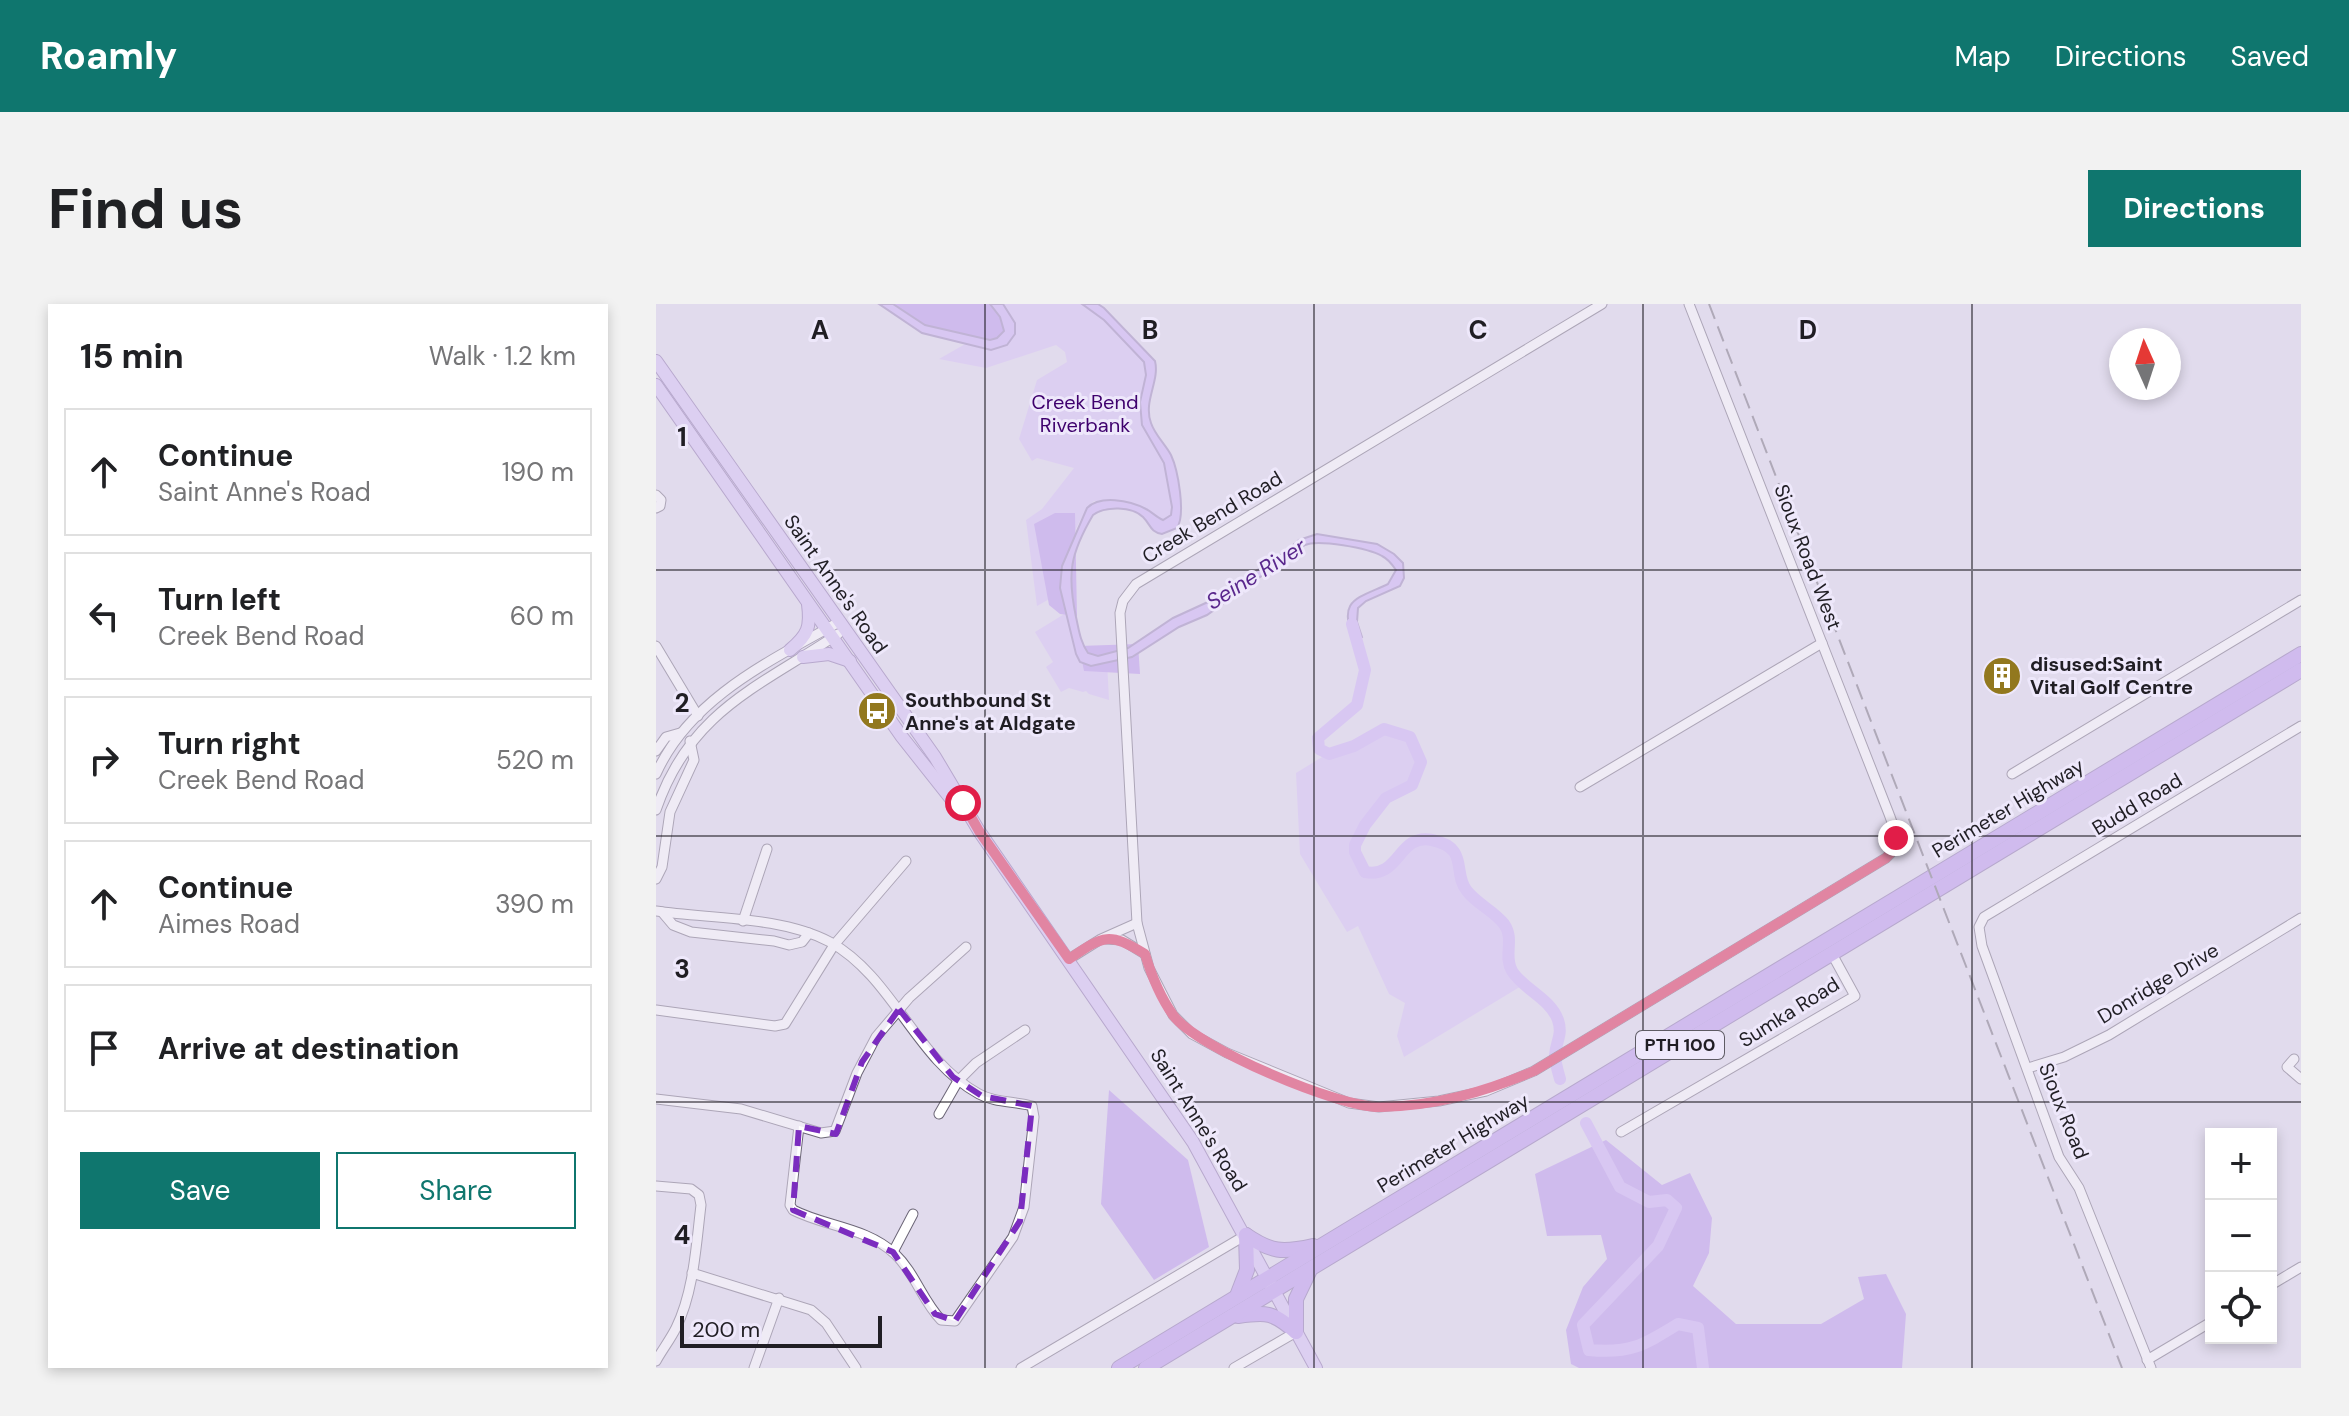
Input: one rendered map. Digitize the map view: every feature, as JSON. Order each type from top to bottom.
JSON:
[{"type":"highway","name":"Perimeter Highway","points":[[1146,1368],[1229,1318],[1325,1244],[2301,654]]},
{"type":"highway","name":"Perimeter Highway","points":[[1119,1368],[1236,1298],[1312,1268],[2301,670]]},
{"type":"highway","points":[[2207,727],[2301,682]]},
{"type":"highway","points":[[1246,1235],[1275,1251],[1325,1244]]},
{"type":"highway","points":[[1236,1298],[1247,1270],[1246,1235]]},
{"type":"highway","points":[[1296,1332],[1296,1295],[1312,1268]]},
{"type":"highway","points":[[1229,1318],[1266,1313],[1282,1320],[1296,1332]]},
{"type":"main road","name":"Saint Anne's Road","points":[[656,361],[836,630],[935,757],[979,831],[1193,1142],[1316,1368]]},
{"type":"main road","name":"Saint Anne's Road","points":[[656,385],[808,601],[836,630],[851,662],[917,759],[979,831]]},
{"type":"main road","points":[[790,650],[804,639],[811,626],[808,601]]},
{"type":"main road","points":[[803,657],[829,654],[851,662]]},
{"type":"street","name":"Creek Bend Road","points":[[1602,304],[1136,584],[1123,601],[1121,669],[1137,923],[1149,968],[1173,1015],[1192,1034],[1227,1053],[1349,1103],[1379,1107],[1439,1101],[1486,1091],[1534,1071],[1886,858],[1896,843],[1892,823]]},
{"type":"street","name":"Sioux Road West","points":[[1689,304],[1892,823]]},
{"type":"street","points":[[656,495],[661,500],[656,508]]},
{"type":"street","points":[[2012,774],[2301,600]]},
{"type":"street","points":[[656,774],[680,733],[735,684],[790,650],[836,630]]},
{"type":"street","points":[[656,810],[673,769],[690,741],[705,726],[742,695],[803,657],[836,630]]},
{"type":"street","points":[[1580,787],[1822,643]]},
{"type":"street","points":[[656,646],[705,726]]},
{"type":"street","name":"Budd Road","points":[[1992,912],[2301,726]]},
{"type":"street","points":[[656,751],[666,737],[680,733]]},
{"type":"street","points":[[656,879],[662,867],[670,812],[694,760],[690,741]]},
{"type":"street","points":[[743,921],[767,849]]},
{"type":"street","points":[[656,1010],[780,1026],[788,1020],[834,945],[906,861]]},
{"type":"street","points":[[659,912],[779,926],[809,933],[834,945],[868,970],[939,1062],[958,1081],[982,1096],[995,1101],[1028,1105],[1034,1111],[1020,1221],[1013,1237],[955,1321],[941,1320],[935,1314],[912,1275],[893,1252],[851,1229],[793,1210],[790,1205],[799,1126]]},
{"type":"street","points":[[659,912],[673,925],[691,932],[789,945],[802,942],[809,933]]},
{"type":"street","name":"Sioux Road","points":[[1992,912],[1984,917],[1979,927],[1982,946],[2059,1157],[2079,1188],[2149,1364]]},
{"type":"street","name":"Donridge Drive","points":[[2028,1068],[2064,1057],[2109,1035],[2301,918]]},
{"type":"street","points":[[1069,959],[1101,939],[1137,923]]},
{"type":"street","points":[[1101,939],[1122,940],[1145,954]]},
{"type":"street","points":[[656,1099],[741,1109],[821,1133],[835,1131],[850,1088],[869,1049],[899,1009],[966,947]]},
{"type":"street","name":"Sumka Road","points":[[1621,1132],[1855,996],[1832,954]]},
{"type":"street","points":[[939,1114],[958,1081],[991,1051],[1025,1030]]},
{"type":"street","points":[[2294,1059],[2287,1067],[2301,1079]]},
{"type":"street","points":[[656,1186],[691,1189],[699,1195],[701,1205],[692,1273],[675,1329],[656,1361]]},
{"type":"street","points":[[893,1252],[913,1214]]},
{"type":"street","points":[[1021,1368],[1246,1235]]},
{"type":"street","points":[[2277,1281],[2301,1267]]},
{"type":"street","points":[[692,1273],[779,1298],[820,1316],[856,1368]]},
{"type":"street","points":[[754,1368],[779,1298]]},
{"type":"street","points":[[2149,1364],[2205,1326]]},
{"type":"street","points":[[1234,1368],[1296,1332]]},
{"type":"highlighted area","points":[[899,1009],[953,1077],[982,1096],[1032,1106],[1020,1221],[955,1321],[935,1314],[893,1252],[793,1210],[799,1126],[836,1134],[862,1062]]},
{"type":"green space","name":"Creek Bend Riverbank","points":[[1003,304],[1082,304],[1104,320],[1139,354],[1146,375],[1140,402],[1142,425],[1164,463],[1172,507],[1171,515],[1163,520],[1148,510],[1094,501],[1075,533],[1060,593],[1037,606],[1026,520],[1042,509],[1074,468],[1037,458],[1032,461],[1019,439],[1037,380],[1067,362],[1065,352],[1056,345],[986,368],[939,359],[967,343],[983,349],[1012,339],[1015,323]]},
{"type":"green space","points":[[1066,613],[1076,654],[1107,661],[1109,700],[1069,688],[1061,692],[1046,667],[1053,662],[1035,632]]},
{"type":"green space","points":[[1377,730],[1396,734],[1406,740],[1422,753],[1423,761],[1419,774],[1387,798],[1366,827],[1356,847],[1360,865],[1373,875],[1390,866],[1416,840],[1434,841],[1451,848],[1459,857],[1470,892],[1505,927],[1507,943],[1504,964],[1512,977],[1523,985],[1404,1057],[1397,1036],[1405,1003],[1389,994],[1358,926],[1347,932],[1300,854],[1296,773],[1327,754],[1347,749]]},
{"type":"shaded area","points":[[893,304],[990,304],[1000,317],[1004,332],[990,340],[925,325]]},
{"type":"shaded area","points":[[1055,513],[1075,513],[1077,616],[1060,614],[1049,605],[1034,524]]},
{"type":"shaded area","points":[[1138,644],[1140,674],[1084,671],[1079,646]]},
{"type":"shaded area","points":[[1109,1090],[1188,1160],[1209,1247],[1154,1280],[1101,1204]]},
{"type":"shaded area","points":[[1606,1140],[1662,1185],[1690,1173],[1712,1218],[1709,1253],[1693,1286],[1736,1324],[1821,1324],[1864,1299],[1858,1277],[1886,1274],[1906,1314],[1902,1368],[1579,1368],[1571,1364],[1566,1330],[1583,1287],[1607,1259],[1601,1235],[1547,1236],[1535,1174]]},
{"type":"water","points":[[879,304],[893,304],[925,325],[990,340],[1004,331],[1000,317],[990,304],[1003,304],[1015,323],[1015,334],[1007,345],[991,350],[922,333]]},
{"type":"water","points":[[1082,304],[1098,304],[1104,308],[1155,361],[1149,415],[1174,462],[1181,503],[1177,528],[1162,534],[1155,532],[1138,513],[1126,509],[1111,509],[1093,515],[1079,541],[1071,576],[1081,640],[1088,653],[1098,656],[1128,648],[1173,618],[1210,601],[1299,540],[1317,534],[1377,544],[1403,563],[1404,578],[1400,586],[1366,601],[1358,608],[1357,622],[1362,637],[1354,642],[1349,628],[1349,609],[1359,598],[1388,584],[1396,570],[1386,559],[1366,550],[1311,543],[1207,615],[1179,627],[1132,657],[1091,666],[1080,662],[1060,588],[1062,566],[1087,508],[1099,501],[1123,501],[1146,509],[1163,520],[1171,515],[1172,507],[1164,463],[1142,425],[1140,402],[1146,375],[1144,362],[1104,320]]},
{"type":"waterway","name":"Seine River","points":[[1352,624],[1365,670],[1357,705],[1318,738],[1319,749],[1329,754],[1354,746],[1384,729],[1410,737],[1421,762],[1412,785],[1386,798],[1365,825],[1355,845],[1355,852],[1365,872],[1377,872],[1393,863],[1412,843],[1421,840],[1432,840],[1451,849],[1456,855],[1467,891],[1504,924],[1512,971],[1549,1006],[1558,1020],[1560,1034],[1555,1055],[1560,1079]]},
{"type":"waterway","name":"Seine River","points":[[1586,1123],[1620,1187],[1649,1202],[1667,1200],[1676,1208],[1658,1246],[1583,1325],[1589,1350],[1626,1349],[1678,1324],[1698,1328],[1703,1368]]},
{"type":"railway","points":[[1709,304],[2122,1368]]},
{"type":"place","name":"disused:Saint Vital Golf Centre","points":[[2002,676]]},
{"type":"place","name":"Southbound St Anne's at Aldgate","points":[[877,711]]},
{"type":"route","points":[[963,803],[979,831],[1069,959],[1101,939],[1129,943],[1145,954],[1173,1015],[1192,1034],[1227,1053],[1323,1094],[1349,1103],[1379,1107],[1439,1101],[1486,1091],[1534,1071],[1886,858],[1895,848],[1896,838]]}]
